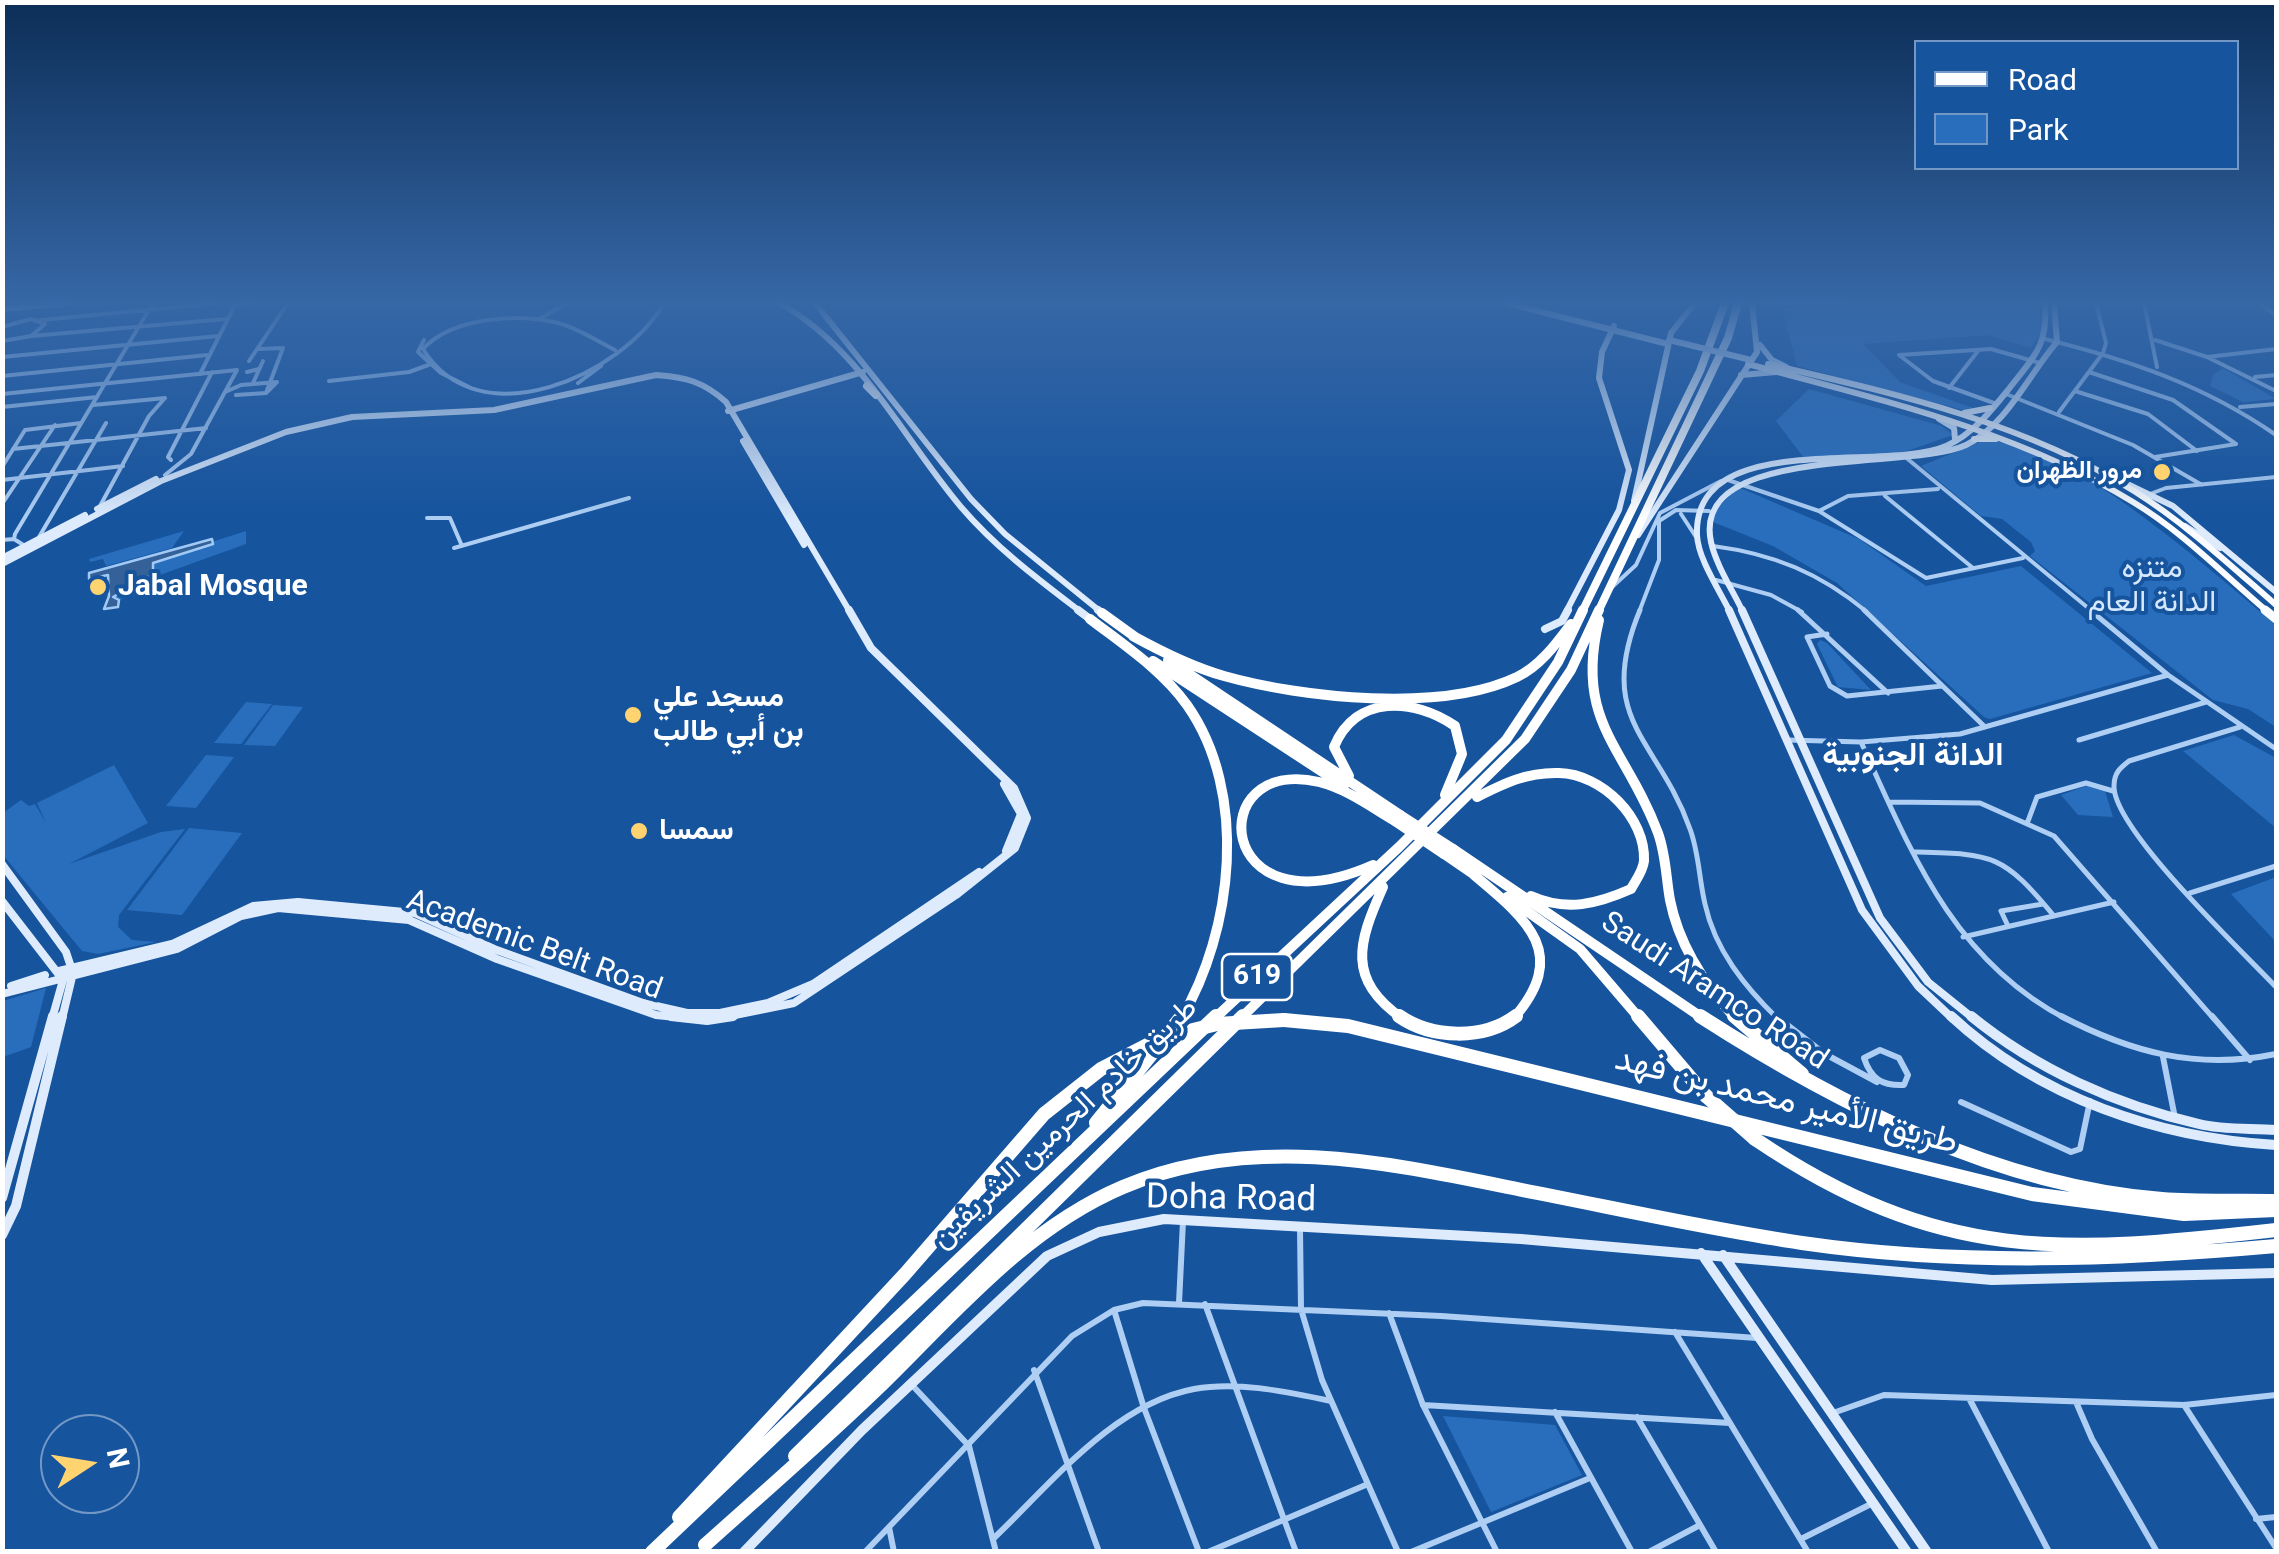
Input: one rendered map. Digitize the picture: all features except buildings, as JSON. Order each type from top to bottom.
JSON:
[{"type":"highway","name":"طريق خادم الحرمين الشريفين","points":[[649,1552],[1069,1153],[1399,847],[1528,712],[1589,599],[1698,376]]},
{"type":"highway","name":"طريق خادم الحرمين الشريفين","points":[[702,1548],[1525,739],[1549,707],[1610,588],[1710,376]]},
{"type":"highway","points":[[867,386],[876,395]]},
{"type":"highway","points":[[1610,588],[1590,649],[1596,713],[1614,757],[1656,827],[1672,907],[1697,972],[1755,1040],[1802,1074],[1917,1136]]},
{"type":"highway","points":[[1096,616],[1192,665],[1249,682],[1352,693],[1448,695],[1494,688],[1530,670],[1546,657],[1589,599]]},
{"type":"highway","points":[[1096,616],[1481,874],[1553,904],[1608,902],[1623,894],[1642,873],[1646,841],[1639,825],[1612,794],[1579,776],[1558,772],[1502,780],[1448,818]]},
{"type":"highway","points":[[1069,1153],[1138,1077],[1191,1002],[1215,938],[1226,830],[1216,766],[1195,716],[1158,672],[1096,616]]},
{"type":"highway","points":[[1132,636],[1385,805]]},
{"type":"highway","points":[[1398,818],[1345,772],[1336,747],[1340,733],[1357,713],[1374,706],[1409,705],[1440,716],[1452,726],[1463,749],[1459,772],[1432,813]]},
{"type":"highway","points":[[1398,818],[1330,786],[1291,781],[1275,784],[1248,802],[1238,833],[1256,866],[1288,883],[1310,886],[1344,880],[1399,847]]},
{"type":"highway","points":[[1396,868],[1362,923],[1357,960],[1364,980],[1387,1008],[1422,1028],[1449,1036],[1470,1035],[1513,1021],[1529,1006],[1541,976],[1542,956],[1530,929],[1481,874]]},
{"type":"highway","name":"Saudi Aramco Road","points":[[1481,874],[1765,1058],[1815,1088],[1917,1136],[1982,1159],[2124,1194],[2195,1202],[2276,1201]]},
{"type":"highway","name":"طريق الأمير محمد بن فهد","points":[[1481,874],[1580,949],[1706,1096],[1755,1139],[1821,1183],[1870,1206],[1913,1223],[1986,1240],[2039,1244],[2276,1230]]},
{"type":"highway","name":"طريق الأمير محمد بن فهد","points":[[649,1552],[906,1274],[1044,1114],[1101,1068],[1161,1038],[1217,1024],[1284,1020],[1348,1026],[2032,1194],[2147,1211],[2204,1214],[2276,1210]]},
{"type":"highway","points":[[702,1548],[848,1417],[1015,1256],[1054,1225],[1124,1186],[1187,1165],[1230,1157],[1334,1155],[1804,1243],[1903,1254],[2026,1261],[2197,1254],[2276,1246]]},
{"type":"main road","points":[[1791,376],[1977,424]]},
{"type":"main road","points":[[1814,376],[1950,412],[2024,438],[2112,478],[2184,525],[2276,605]]},
{"type":"main road","points":[[1950,412],[1992,406]]},
{"type":"main road","points":[[1989,428],[2138,505],[2276,619]]},
{"type":"main road","points":[[1974,440],[2013,442]]},
{"type":"street","points":[[14,539],[109,376]]},
{"type":"street","points":[[2,394],[184,376]]},
{"type":"street","points":[[171,460],[168,457],[210,376]]},
{"type":"street","points":[[2,562],[25,546],[165,475],[191,454],[234,376]]},
{"type":"street","points":[[253,383],[256,376]]},
{"type":"street","points":[[266,393],[270,376]]},
{"type":"street","points":[[328,381],[377,376]]},
{"type":"street","points":[[447,376],[461,385],[514,399],[547,396],[589,376]]},
{"type":"street","points":[[452,376],[472,386],[524,396],[574,382],[583,376]]},
{"type":"street","points":[[728,411],[851,376]]},
{"type":"street","points":[[862,376],[920,456],[990,538],[1096,616]]},
{"type":"street","points":[[876,376],[972,500],[1096,616]]},
{"type":"street","points":[[1545,630],[1562,621],[1625,494],[1630,470],[1599,376]]},
{"type":"street","points":[[1630,514],[1648,452],[1661,376]]},
{"type":"street","points":[[1621,566],[1741,376]]},
{"type":"street","points":[[1923,376],[1992,406]]},
{"type":"street","points":[[1949,388],[1959,376]]},
{"type":"street","points":[[1610,588],[1636,566],[1660,512],[1723,480],[1776,464],[1906,459],[1948,445],[1977,424],[2017,376]]},
{"type":"street","points":[[2032,376],[1989,428],[1950,453],[1784,469],[1735,482],[1719,495],[1709,511],[1713,546],[1880,918],[1898,948],[1967,1018],[2015,1052],[2092,1088],[2175,1117],[2247,1132],[2276,1130]]},
{"type":"street","points":[[2060,412],[2087,376]]},
{"type":"street","points":[[2100,376],[2173,400],[2236,444],[2156,457]]},
{"type":"street","points":[[2172,376],[2238,408],[2276,435]]},
{"type":"street","points":[[2247,376],[2276,391]]},
{"type":"street","points":[[2252,378],[2267,376]]},
{"type":"street","name":"Academic Belt Road","points":[[2,562],[177,477],[330,422],[383,416],[492,413],[656,377],[702,386],[717,396],[728,411],[871,655],[1004,784],[1017,802],[1018,828],[1011,846],[992,864],[814,984],[736,1011],[687,1013],[643,1003],[494,949],[415,913],[298,902],[252,906],[172,944],[2,992]]},
{"type":"street","points":[[790,393],[848,379],[867,386]]},
{"type":"street","points":[[225,392],[253,383],[277,384],[266,393],[236,395]]},
{"type":"street","points":[[2076,391],[2148,414],[2196,451]]},
{"type":"street","points":[[2004,393],[2060,412],[2156,457],[2202,484]]},
{"type":"street","points":[[2,407],[97,397]]},
{"type":"street","points":[[92,406],[165,398],[139,434],[100,508]]},
{"type":"street","points":[[2238,408],[2276,404]]},
{"type":"street","points":[[1926,413],[1957,432],[1948,445]]},
{"type":"street","points":[[1999,417],[2024,438]]},
{"type":"street","points":[[2,467],[25,430],[81,422]]},
{"type":"street","points":[[2,504],[54,424]]},
{"type":"street","points":[[38,540],[106,424]]},
{"type":"street","points":[[13,449],[206,428]]},
{"type":"street","points":[[1906,459],[2168,675],[2276,749]]},
{"type":"street","points":[[2,480],[123,466]]},
{"type":"street","points":[[2150,494],[2276,477]]},
{"type":"street","points":[[2112,478],[2150,494],[2198,524],[2276,592]]},
{"type":"street","points":[[1698,538],[1697,514],[1710,489],[1723,480],[1819,512],[1926,578],[2023,558]]},
{"type":"street","points":[[1819,512],[1836,499],[1938,489]]},
{"type":"street","points":[[1883,494],[1973,568]]},
{"type":"street","points":[[454,548],[629,498]]},
{"type":"street","points":[[1658,520],[1668,514],[1709,511]]},
{"type":"street","points":[[1668,514],[1686,517],[1698,538],[1865,917],[1917,984],[1989,1046],[2089,1102],[2209,1140],[2276,1145]]},
{"type":"street","points":[[427,518],[450,518],[462,546]]},
{"type":"street","points":[[1658,520],[1661,554],[1623,662],[1628,718],[1685,816],[1699,852],[1709,919],[1739,976],[1785,1024],[1847,1068],[1877,1082],[1901,1086],[1908,1078],[1906,1066],[1880,1050],[1866,1055],[1864,1066],[1877,1082]]},
{"type":"street","points":[[2184,525],[2256,574]]},
{"type":"street","points":[[2,540],[14,539],[25,546]]},
{"type":"street","points":[[1713,546],[1767,555],[1804,569],[1838,589],[1985,727]]},
{"type":"street","points":[[1716,580],[1782,596],[1888,693]]},
{"type":"street","points":[[1827,634],[1807,637],[1830,686],[1847,696],[1942,686]]},
{"type":"street","points":[[1786,740],[1861,742],[1960,734],[2168,675]]},
{"type":"street","points":[[2078,740],[2206,702]]},
{"type":"street","points":[[2240,726],[2129,761],[2118,771],[2113,791],[2130,830],[2276,987]]},
{"type":"street","points":[[1861,742],[1931,891],[1963,937],[1988,964],[2090,1030],[2163,1058],[2207,1062],[2276,1054]]},
{"type":"street","points":[[2028,820],[2036,797],[2086,783],[2113,791]]},
{"type":"street","points":[[1889,802],[1980,802],[2028,820],[2054,836],[2250,1060]]},
{"type":"street","points":[[1913,852],[1991,854],[2004,859],[2054,916]]},
{"type":"street","points":[[2,864],[67,971],[16,1206],[2,1235]]},
{"type":"street","points":[[2190,893],[2276,866]]},
{"type":"street","points":[[2,902],[67,971]]},
{"type":"street","points":[[1963,937],[2114,902]]},
{"type":"street","points":[[2008,926],[2001,911],[2044,904]]},
{"type":"street","points":[[2,1198],[21,1144],[67,971]]},
{"type":"street","points":[[2163,1058],[2177,1132]]},
{"type":"street","points":[[1847,1068],[1864,1066]]},
{"type":"street","points":[[1961,1102],[2071,1152],[2080,1149],[2092,1088]]},
{"type":"street","points":[[2,1208],[16,1206]]},
{"type":"street","name":"Doha Road","points":[[744,1552],[911,1384],[1047,1256],[1099,1232],[1164,1219],[1723,1255],[1992,1280],[2131,1280],[2276,1272]]},
{"type":"street","points":[[1180,1302],[1183,1220]]},
{"type":"street","points":[[1300,1226],[1301,1308],[1331,1401],[1398,1552]]},
{"type":"street","points":[[1702,1254],[1907,1552]]},
{"type":"street","points":[[1723,1255],[1926,1552]]},
{"type":"street","points":[[865,1552],[968,1446],[1034,1370],[1072,1336],[1114,1310],[1144,1302],[1389,1313],[1760,1338]]},
{"type":"street","points":[[1205,1304],[1296,1552]]},
{"type":"street","points":[[1114,1310],[1144,1408],[1199,1552]]},
{"type":"street","points":[[1389,1313],[1423,1404],[1497,1552]]},
{"type":"street","points":[[1675,1332],[1808,1552]]},
{"type":"street","points":[[1034,1370],[1099,1552]]},
{"type":"street","points":[[911,1384],[968,1446],[996,1552]]},
{"type":"street","points":[[993,1539],[1144,1408],[1191,1388],[1233,1387],[1331,1401]]},
{"type":"street","points":[[1832,1413],[1884,1395],[2184,1405],[2276,1394]]},
{"type":"street","points":[[1970,1400],[2050,1552]]},
{"type":"street","points":[[2076,1402],[2092,1440],[2157,1552]]},
{"type":"street","points":[[1423,1404],[1730,1422]]},
{"type":"street","points":[[2184,1405],[2276,1548]]},
{"type":"street","points":[[1554,1412],[1632,1552]]},
{"type":"street","points":[[1636,1417],[1716,1552]]},
{"type":"street","points":[[1411,1552],[1590,1478]]},
{"type":"street","points":[[1208,1552],[1368,1484]]},
{"type":"street","points":[[1801,1540],[1874,1503]]},
{"type":"street","points":[[2256,1519],[2276,1517]]},
{"type":"street","points":[[1648,1552],[1700,1525]]},
{"type":"street","points":[[889,1527],[894,1552]]},
{"type":"green space","points":[[1833,376],[1894,376],[1900,382],[1976,409],[1967,411]]},
{"type":"green space","points":[[2213,376],[2236,376],[2276,399],[2243,402],[2210,386]]},
{"type":"green space","points":[[1809,389],[1942,426],[1953,435],[1904,452],[1804,458],[1776,421]]},
{"type":"green space","name":"متنزه الدانة العام","points":[[1980,442],[2012,444],[2051,459],[2092,482],[2177,543],[2276,625],[2276,727],[2248,709],[2213,700],[2030,556],[2035,551],[2031,542],[2002,519],[1981,516],[1921,466]]},
{"type":"green space","points":[[1738,487],[1859,539],[1926,586],[2021,566],[2152,673],[1990,719],[1984,717],[1837,583],[1773,546],[1713,522],[1713,513]]},
{"type":"green space","points":[[184,531],[172,548],[106,566],[103,559],[89,559]]},
{"type":"green space","points":[[246,531],[246,544],[160,575],[161,582],[169,580],[170,588],[119,600],[112,597],[152,575],[152,564],[164,557]]},
{"type":"green space","points":[[1820,640],[1871,690],[1838,687],[1817,644]]},
{"type":"green space","points":[[246,702],[272,704],[241,744],[214,743]]},
{"type":"green space","points":[[273,705],[303,707],[275,746],[244,745]]},
{"type":"green space","points":[[2234,735],[2276,758],[2276,828],[2183,751]]},
{"type":"green space","points":[[206,755],[234,757],[196,808],[166,806]]},
{"type":"green space","points":[[114,765],[148,823],[69,864],[161,832],[185,829],[119,915],[118,927],[132,940],[156,942],[98,954],[82,951],[3,855],[3,813],[21,800],[29,806],[35,804],[46,823],[37,803]]},
{"type":"green space","points":[[2086,786],[2105,791],[2113,817],[2078,815],[2061,795]]},
{"type":"green space","points":[[189,828],[242,833],[182,915],[127,910]]},
{"type":"green space","points":[[2276,877],[2276,942],[2231,894]]},
{"type":"green space","points":[[46,988],[31,1047],[3,1057],[3,1001]]},
{"type":"green space","points":[[1443,1416],[1555,1425],[1582,1475],[1491,1512]]},
{"type":"shaded area","points":[[212,539],[213,544],[153,563],[153,574],[113,597],[119,600],[118,607],[104,609],[109,596],[108,575],[89,579],[89,573]]},
{"type":"place","name":"مرور الظهران","points":[[2162,472]]},
{"type":"place","name":"Jabal Mosque","points":[[98,587]]},
{"type":"place","name":"مسجد علي بن أبي طالب","points":[[633,715]]},
{"type":"place","name":"سمسا","points":[[639,831]]},
{"type":"district","name":"الدانة الجنوبية","points":[[1913,757]]}]
